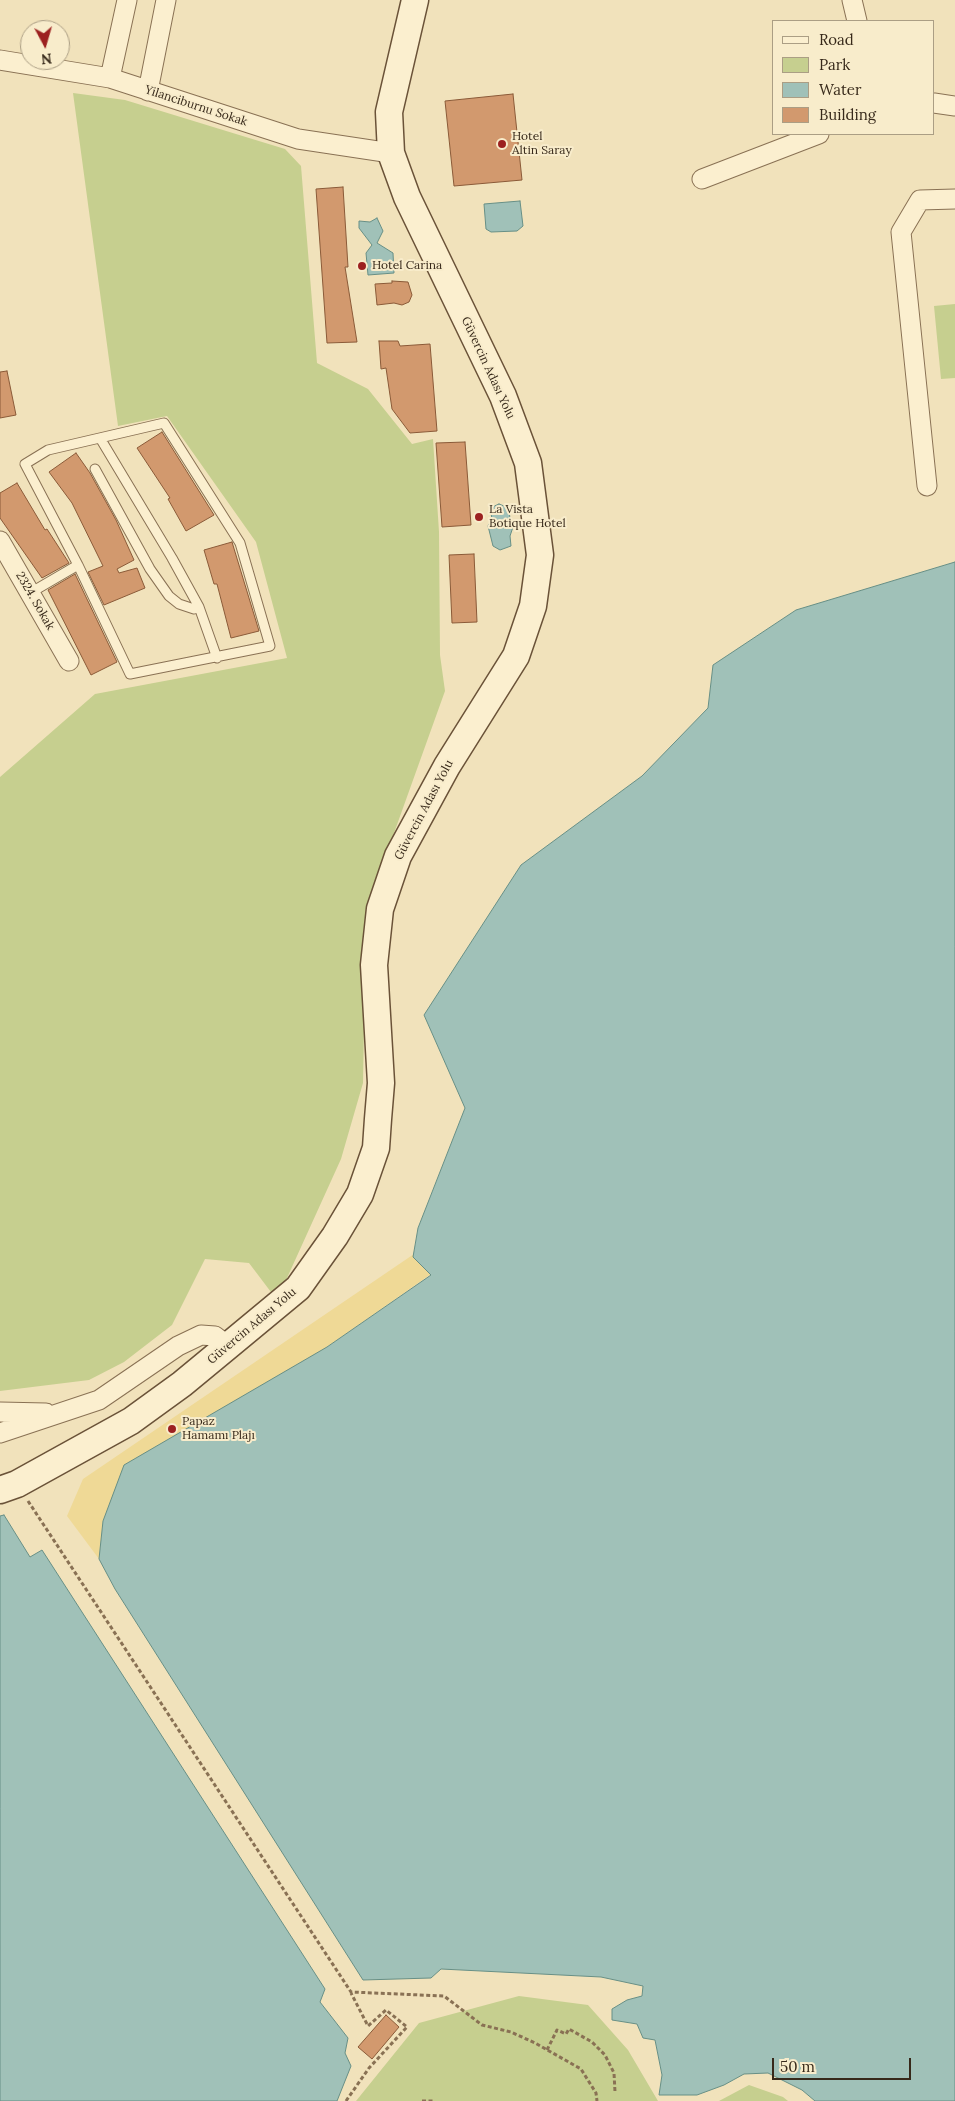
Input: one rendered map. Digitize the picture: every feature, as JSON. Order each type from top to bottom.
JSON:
[{"type":"main road","name":"Güvercin Adası Yolu","points":[[8,1487],[131,1421],[182,1384],[298,1288],[335,1236],[360,1194],[376,1148],[380,1083],[374,965],[380,909],[398,856],[447,766],[516,656],[533,606],[540,555],[528,463],[503,396],[407,198],[391,153],[389,112],[415,0]]},
{"type":"street","points":[[110,78],[127,0]]},
{"type":"street","points":[[148,91],[166,0]]},
{"type":"street","points":[[852,0],[857,20]]},
{"type":"street","name":"Yilanciburnu Sokak","points":[[5,60],[110,78],[298,139],[391,153]]},
{"type":"street","points":[[935,103],[955,106]]},
{"type":"street","points":[[702,180],[817,135]]},
{"type":"street","points":[[928,486],[901,232],[920,200],[955,199]]},
{"type":"street","name":"2324. Sokak","points":[[0,541],[69,661]]},
{"type":"street","points":[[0,1433],[99,1400],[178,1346],[201,1335],[215,1336],[228,1346]]},
{"type":"street","points":[[0,1412],[57,1413]]},
{"type":"lane","points":[[164,424],[240,542],[270,646],[130,674],[78,565],[24,464],[48,450],[100,438],[164,424]]},
{"type":"lane","points":[[100,438],[199,607],[217,658]]},
{"type":"lane","points":[[95,469],[150,569],[169,596],[179,604],[194,609],[199,607]]},
{"type":"lane","points":[[30,593],[78,565]]},
{"type":"path","points":[[8,1487],[351,1992],[368,2026],[386,2010],[407,2027],[369,2068],[346,2101]]},
{"type":"path","points":[[351,1992],[444,1996],[482,2025],[511,2032],[581,2069],[596,2093],[597,2101]]},
{"type":"path","points":[[547,2050],[557,2030],[566,2034],[569,2029],[592,2042],[605,2054],[614,2073],[615,2092]]},
{"type":"path","points":[[422,2101],[436,2101]]},
{"type":"green space","points":[[73,93],[125,100],[285,149],[301,166],[317,363],[368,389],[412,444],[433,439],[439,532],[440,655],[445,691],[366,911],[363,1083],[341,1159],[277,1300],[249,1263],[205,1259],[172,1325],[124,1362],[89,1380],[0,1391],[0,777],[95,694],[287,658],[256,542],[167,416],[118,426]]},
{"type":"green space","points":[[955,304],[955,378],[941,379],[934,306]]},
{"type":"green space","points":[[519,1996],[588,2005],[628,2050],[658,2101],[356,2101],[419,2023]]},
{"type":"green space","points":[[749,2085],[783,2097],[788,2101],[719,2101]]},
{"type":"sand","name":"Papaz Hamamı Plajı","points":[[414,1254],[431,1274],[327,1347],[103,1521],[99,1559],[67,1516],[83,1479]]},
{"type":"water","points":[[520,201],[523,226],[517,231],[491,232],[486,229],[484,204]]},
{"type":"water","points":[[377,218],[383,231],[377,243],[393,253],[394,273],[368,275],[366,253],[372,245],[359,228],[359,221],[370,222]]},
{"type":"water","points":[[499,504],[509,508],[513,527],[510,536],[511,546],[500,550],[493,546],[488,526],[492,519],[490,508]]},
{"type":"water","points":[[955,562],[955,2101],[815,2101],[802,2090],[768,2073],[744,2074],[724,2085],[697,2095],[659,2095],[662,2075],[655,2040],[643,2038],[637,2024],[612,2020],[612,2009],[627,2000],[642,1996],[643,1986],[601,1977],[441,1969],[431,1978],[363,1980],[115,1589],[99,1559],[103,1521],[124,1465],[327,1347],[431,1275],[413,1257],[418,1228],[465,1108],[424,1015],[521,865],[642,776],[708,708],[713,665],[796,610]]},
{"type":"water","points":[[4,1515],[30,1557],[42,1550],[325,1989],[320,2002],[348,2038],[345,2053],[351,2066],[337,2101],[0,2101],[0,1516]]},
{"type":"building","points":[[513,94],[522,180],[454,186],[445,101]]},
{"type":"building","points":[[343,187],[348,267],[345,267],[357,342],[327,343],[316,189]]},
{"type":"building","points":[[392,281],[408,282],[412,295],[409,302],[402,305],[394,303],[377,305],[375,284],[392,283]]},
{"type":"building","points":[[379,341],[398,341],[400,346],[430,344],[437,431],[410,433],[392,409],[386,368],[381,369]]},
{"type":"building","points":[[7,371],[16,415],[0,418],[0,372]]},
{"type":"building","points":[[162,432],[214,515],[186,531],[168,499],[170,498],[137,448]]},
{"type":"building","points":[[465,442],[471,525],[442,527],[436,443]]},
{"type":"building","points":[[76,453],[90,473],[116,520],[134,560],[117,569],[119,573],[137,568],[145,588],[104,605],[88,572],[103,566],[72,503],[49,472]]},
{"type":"building","points":[[17,483],[45,530],[47,529],[69,563],[42,578],[0,518],[0,493]]},
{"type":"building","points":[[232,542],[259,631],[231,638],[217,584],[214,584],[204,550]]},
{"type":"building","points":[[474,554],[477,622],[452,623],[449,555]]},
{"type":"building","points":[[75,574],[117,662],[91,675],[48,590]]},
{"type":"building","points":[[386,2015],[399,2027],[372,2059],[358,2047]]},
{"type":"place","name":"Hotel Altin Saray","points":[[502,144]]},
{"type":"place","name":"Hotel Carina","points":[[362,266]]},
{"type":"place","name":"La Vista Botique Hotel","points":[[479,517]]},
{"type":"place","name":"Papaz Hamamı Plajı","points":[[172,1429]]}]
